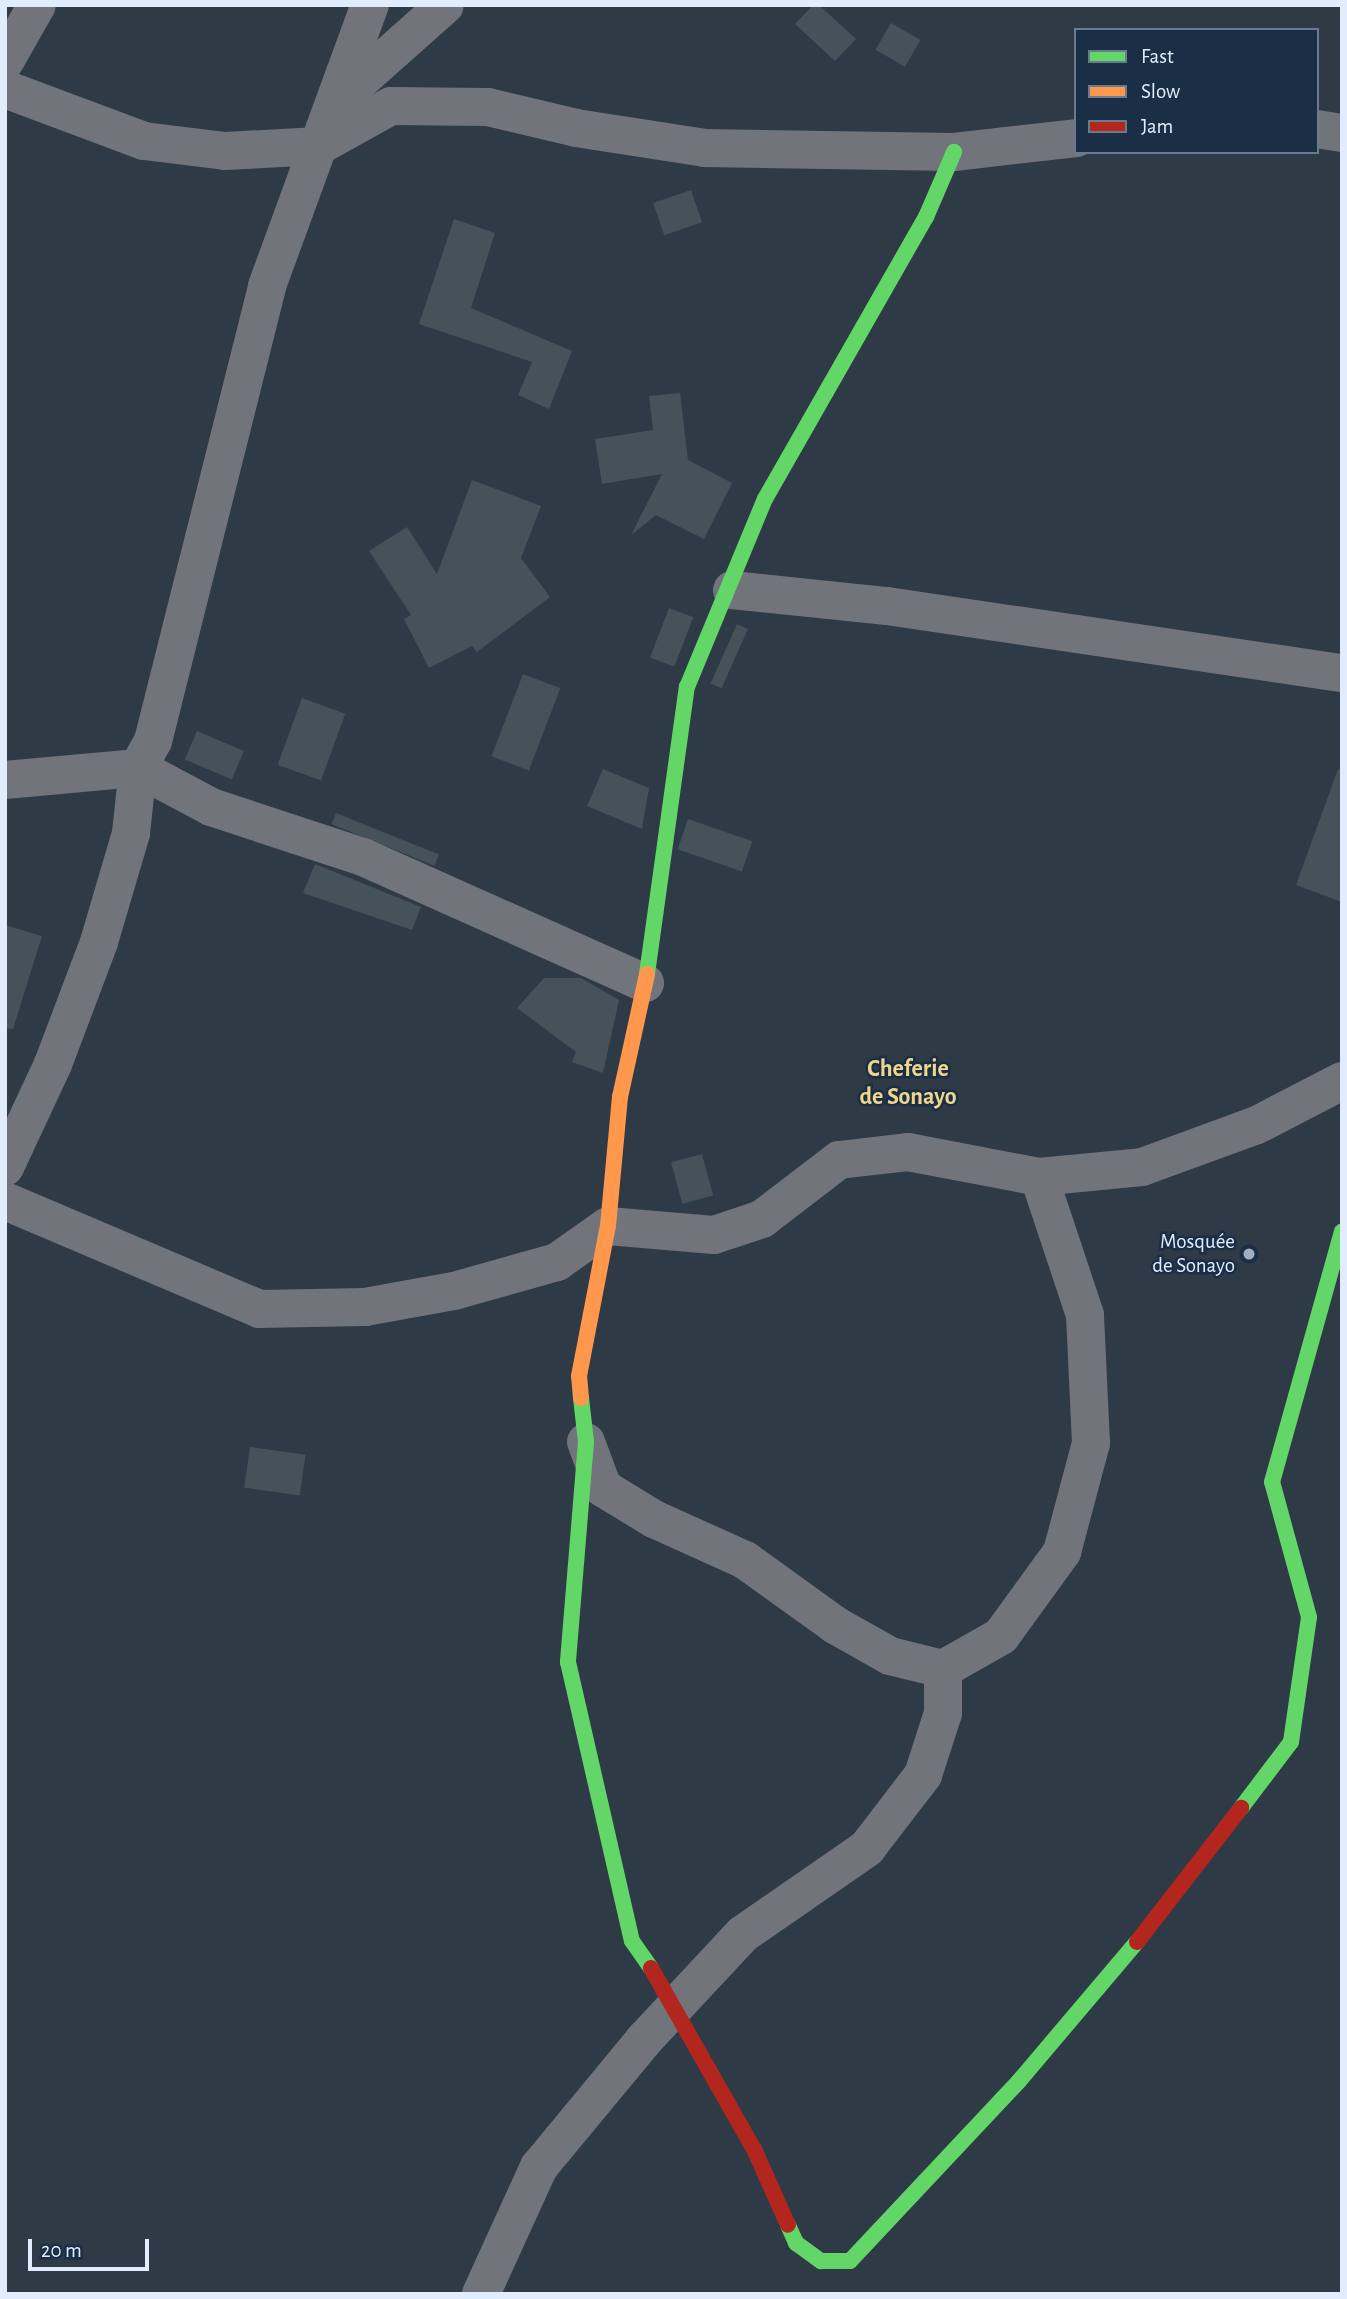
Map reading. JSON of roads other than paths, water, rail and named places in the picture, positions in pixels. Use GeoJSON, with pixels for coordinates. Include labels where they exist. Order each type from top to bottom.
{"type":"FeatureCollection","features":[{"type":"Feature","properties":{"kind":"street"},"geometry":{"type":"LineString","coordinates":[[5,61],[37,5]]}},
{"type":"Feature","properties":{"kind":"street"},"geometry":{"type":"LineString","coordinates":[[5,1167],[53,1064],[99,942],[131,833],[138,768],[153,741],[267,286],[370,5]]}},
{"type":"Feature","properties":{"kind":"street"},"geometry":{"type":"LineString","coordinates":[[333,104],[445,5]]}},
{"type":"Feature","properties":{"kind":"street"},"geometry":{"type":"LineString","coordinates":[[5,89],[144,141],[225,151],[319,146],[391,106],[488,107],[576,128],[705,148],[954,152],[1074,138]]}},
{"type":"Feature","properties":{"kind":"street"},"geometry":{"type":"LineString","coordinates":[[1319,129],[1342,133]]}},
{"type":"Feature","properties":{"kind":"street"},"geometry":{"type":"LineString","coordinates":[[954,152],[919,229],[765,499],[732,590],[687,687],[645,983],[620,1097],[608,1226],[579,1376],[586,1442],[568,1662],[632,1941],[676,2004],[754,2148],[796,2243],[821,2261],[850,2261],[1019,2081],[1115,1968],[1291,1742],[1309,1617],[1272,1482],[1342,1232]]}},
{"type":"Feature","properties":{"kind":"street"},"geometry":{"type":"LineString","coordinates":[[732,590],[887,606],[1342,673]]}},
{"type":"Feature","properties":{"kind":"street"},"geometry":{"type":"LineString","coordinates":[[5,780],[138,768],[211,807],[363,857],[645,983]]}},
{"type":"Feature","properties":{"kind":"street"},"geometry":{"type":"LineString","coordinates":[[5,1201],[259,1309],[365,1307],[454,1291],[557,1262],[608,1226],[714,1235],[762,1219],[839,1160],[908,1152],[1039,1177],[1142,1167],[1256,1125],[1342,1081]]}},
{"type":"Feature","properties":{"kind":"street"},"geometry":{"type":"LineString","coordinates":[[586,1442],[603,1488],[654,1519],[745,1560],[835,1625],[890,1656],[943,1669],[1001,1636],[1062,1552],[1091,1443],[1085,1315],[1039,1177]]}},
{"type":"Feature","properties":{"kind":"street"},"geometry":{"type":"LineString","coordinates":[[481,2294],[539,2167],[676,2004],[743,1934],[867,1848],[923,1775],[943,1713],[943,1669]]}},
{"type":"Feature","properties":{"kind":"place","name":"Mosquée de Sonayo"},"geometry":{"type":"Point","coordinates":[1249,1254]}},
{"type":"Feature","properties":{"kind":"district","name":"Cheferie de Sonayo"},"geometry":{"type":"Point","coordinates":[908,1084]}}]}
